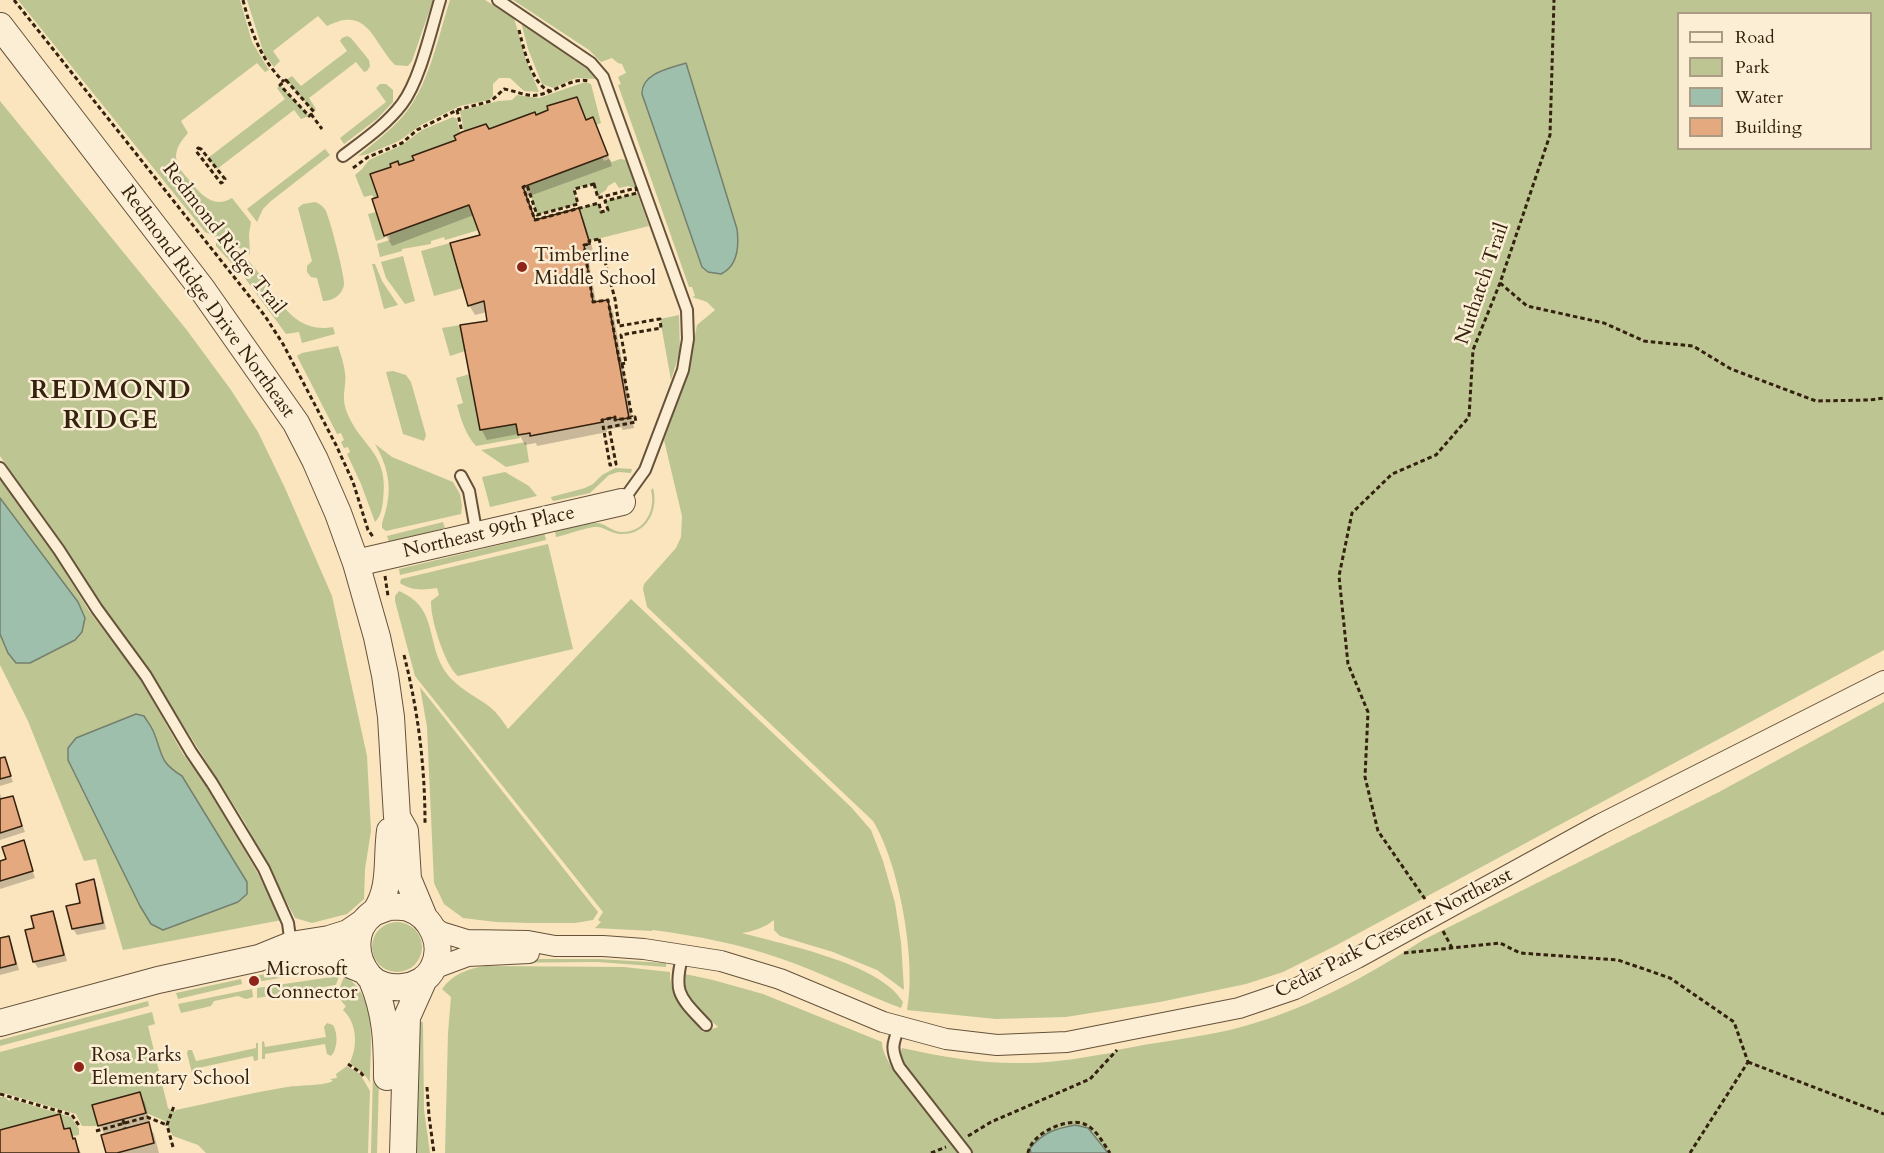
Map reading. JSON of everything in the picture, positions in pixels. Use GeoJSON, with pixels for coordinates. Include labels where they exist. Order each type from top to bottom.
{"type":"FeatureCollection","features":[{"type":"Feature","properties":{"kind":"street","name":"Redmond Ridge Drive Northeast"},"geometry":{"type":"LineString","coordinates":[[0,26],[202,289],[296,423],[338,513],[356,563],[368,600],[385,675],[391,717],[397,817],[405,831],[408,879],[411,891],[437,943],[429,974],[407,1017],[403,1153]]}},
{"type":"Feature","properties":{"kind":"street","name":"Northeast 99th Place"},"geometry":{"type":"LineString","coordinates":[[356,563],[622,502]]}},
{"type":"Feature","properties":{"kind":"street","name":"Cedar Park Crescent Northeast"},"geometry":{"type":"LineString","coordinates":[[427,920],[441,932],[467,940],[528,941],[555,946],[603,946],[683,954],[721,961],[761,972],[899,1027],[946,1039],[997,1045],[1042,1045],[1136,1030],[1239,1008],[1282,994],[1358,958],[1601,824],[1884,681]]}},
{"type":"Feature","properties":{"kind":"street","name":"Redmond Ridge Drive Northeast"},"geometry":{"type":"LineString","coordinates":[[386,1153],[387,1032],[382,1006],[356,949],[357,939],[386,891],[390,832],[397,817]]}},
{"type":"Feature","properties":{"kind":"street"},"geometry":{"type":"LineString","coordinates":[[0,1023],[158,980],[259,958],[291,945],[329,939],[348,933],[369,917],[389,907],[405,907],[427,920]]}},
{"type":"Feature","properties":{"kind":"street","name":"Cedar Park Crescent Northeast"},"geometry":{"type":"LineString","coordinates":[[429,974],[468,956],[529,953],[555,946]]}},
{"type":"Feature","properties":{"kind":"street"},"geometry":{"type":"LineString","coordinates":[[259,958],[294,962],[315,959],[339,960],[392,987],[403,987],[429,974]]}},
{"type":"Feature","properties":{"kind":"lane"},"geometry":{"type":"LineString","coordinates":[[343,156],[378,129],[403,102],[413,82],[440,0]]}},
{"type":"Feature","properties":{"kind":"lane"},"geometry":{"type":"LineString","coordinates":[[498,0],[591,63],[603,77],[687,310],[688,339],[683,370],[645,470],[622,502]]}},
{"type":"Feature","properties":{"kind":"lane"},"geometry":{"type":"LineString","coordinates":[[0,468],[146,676],[212,783],[264,869],[288,923],[291,945]]}},
{"type":"Feature","properties":{"kind":"lane"},"geometry":{"type":"LineString","coordinates":[[461,476],[469,491],[477,536]]}},
{"type":"Feature","properties":{"kind":"lane"},"geometry":{"type":"LineString","coordinates":[[683,954],[677,973],[680,995],[706,1025]]}},
{"type":"Feature","properties":{"kind":"lane"},"geometry":{"type":"LineString","coordinates":[[899,1027],[892,1045],[899,1067],[966,1153]]}},
{"type":"Feature","properties":{"kind":"path","name":"Redmond Ridge Trail"},"geometry":{"type":"LineString","coordinates":[[14,0],[234,274],[265,316],[288,354],[336,445],[353,482],[366,523]]}},
{"type":"Feature","properties":{"kind":"path"},"geometry":{"type":"LineString","coordinates":[[243,0],[251,32],[260,51],[284,82],[286,80],[314,112],[311,114],[322,129]]}},
{"type":"Feature","properties":{"kind":"path","name":"Nuthatch Trail"},"geometry":{"type":"LineString","coordinates":[[1425,899],[1378,831],[1365,777],[1368,712],[1348,664],[1340,576],[1352,513],[1392,474],[1436,455],[1469,417],[1473,350],[1500,283],[1550,135],[1554,0]]}},
{"type":"Feature","properties":{"kind":"path"},"geometry":{"type":"LineString","coordinates":[[519,30],[526,55],[538,82],[544,89],[551,91]]}},
{"type":"Feature","properties":{"kind":"path"},"geometry":{"type":"LineString","coordinates":[[353,168],[368,157],[402,143],[422,127],[457,110],[491,102],[504,89],[530,96],[551,91],[575,81],[587,80]]}},
{"type":"Feature","properties":{"kind":"path"},"geometry":{"type":"LineString","coordinates":[[457,110],[462,132]]}},
{"type":"Feature","properties":{"kind":"path"},"geometry":{"type":"LineString","coordinates":[[198,148],[208,158],[225,179],[223,182],[221,183],[196,151],[198,148]]}},
{"type":"Feature","properties":{"kind":"path"},"geometry":{"type":"LineString","coordinates":[[594,184],[598,198],[636,188],[637,193],[605,201],[608,210],[601,212],[599,203],[535,220],[523,187],[527,185],[537,215],[578,204],[574,189],[594,184]]}},
{"type":"Feature","properties":{"kind":"path"},"geometry":{"type":"LineString","coordinates":[[622,364],[626,363],[621,335],[661,328],[660,319],[619,326],[615,299],[599,239],[584,245],[593,302],[608,300],[632,417],[635,417],[636,422],[609,427],[616,464],[610,465],[602,420],[632,417]]}},
{"type":"Feature","properties":{"kind":"path"},"geometry":{"type":"LineString","coordinates":[[1500,283],[1527,306],[1604,323],[1644,341],[1693,346],[1731,369],[1816,401],[1884,398]]}},
{"type":"Feature","properties":{"kind":"path"},"geometry":{"type":"LineString","coordinates":[[402,649],[418,718],[425,788],[425,824]]}},
{"type":"Feature","properties":{"kind":"path"},"geometry":{"type":"LineString","coordinates":[[1442,930],[1452,948]]}},
{"type":"Feature","properties":{"kind":"path"},"geometry":{"type":"LineString","coordinates":[[1403,953],[1500,943],[1520,952],[1618,960],[1670,978],[1734,1022],[1748,1062],[1884,1114]]}},
{"type":"Feature","properties":{"kind":"path"},"geometry":{"type":"LineString","coordinates":[[957,1142],[992,1122],[1090,1079],[1117,1052]]}},
{"type":"Feature","properties":{"kind":"path"},"geometry":{"type":"LineString","coordinates":[[1690,1153],[1748,1062]]}},
{"type":"Feature","properties":{"kind":"path"},"geometry":{"type":"LineString","coordinates":[[348,1064],[361,1073],[368,1083]]}},
{"type":"Feature","properties":{"kind":"path"},"geometry":{"type":"LineString","coordinates":[[427,1082],[434,1153]]}},
{"type":"Feature","properties":{"kind":"path"},"geometry":{"type":"LineString","coordinates":[[0,1094],[72,1115],[80,1127]]}},
{"type":"Feature","properties":{"kind":"path"},"geometry":{"type":"LineString","coordinates":[[173,1147],[167,1125],[174,1106]]}},
{"type":"Feature","properties":{"kind":"path"},"geometry":{"type":"LineString","coordinates":[[96,1131],[147,1117],[167,1125]]}},
{"type":"Feature","properties":{"kind":"path"},"geometry":{"type":"LineString","coordinates":[[123,1122],[125,1128]]}},
{"type":"Feature","properties":{"kind":"path"},"geometry":{"type":"LineString","coordinates":[[1028,1153],[1032,1142],[1042,1133],[1070,1123],[1082,1123],[1091,1129],[1110,1153]]}},
{"type":"Feature","properties":{"kind":"green space"},"geometry":{"type":"Polygon","coordinates":[[[18,0],[240,0],[252,42],[269,70],[265,72],[257,63],[181,121],[188,133],[178,147],[176,157],[181,170],[203,195],[219,202],[232,198],[251,222],[250,254],[205,232],[18,0]]]}},
{"type":"Feature","properties":{"kind":"green space"},"geometry":{"type":"Polygon","coordinates":[[[247,0],[433,0],[412,61],[408,66],[395,65],[368,29],[360,23],[352,20],[341,21],[327,26],[318,16],[273,51],[280,61],[274,67],[264,54],[247,0]]]}},
{"type":"Feature","properties":{"kind":"green space"},"geometry":{"type":"Polygon","coordinates":[[[450,0],[485,0],[514,18],[526,60],[539,92],[524,91],[510,78],[499,78],[493,84],[493,96],[489,100],[460,106],[421,125],[399,141],[358,156],[393,127],[412,104],[432,61],[450,0]]]}},
{"type":"Feature","properties":{"kind":"green space"},"geometry":{"type":"Polygon","coordinates":[[[513,0],[1884,0],[1884,650],[1283,972],[1246,984],[1160,1002],[1066,1017],[996,1019],[907,1010],[910,966],[903,913],[891,862],[873,821],[647,607],[644,584],[676,548],[681,537],[682,516],[664,440],[687,377],[697,325],[715,310],[707,302],[692,297],[695,296],[692,287],[689,287],[618,85],[621,84],[618,77],[626,73],[622,64],[612,58],[601,62],[589,50],[513,0]]]}},
{"type":"Feature","properties":{"kind":"green space"},"geometry":{"type":"Polygon","coordinates":[[[521,22],[571,54],[595,79],[576,78],[553,88],[542,84],[528,49],[521,22]]]}},
{"type":"Feature","properties":{"kind":"green space"},"geometry":{"type":"Polygon","coordinates":[[[347,36],[369,60],[370,66],[364,72],[356,62],[309,98],[316,109],[314,112],[286,80],[292,76],[301,86],[347,51],[340,41],[347,36]]]}},
{"type":"Feature","properties":{"kind":"green space"},"geometry":{"type":"Polygon","coordinates":[[[585,82],[591,84],[601,123],[596,125],[593,117],[586,120],[577,97],[548,106],[548,110],[536,115],[534,112],[489,129],[486,124],[464,132],[460,111],[498,101],[512,100],[517,95],[539,98],[585,82]]]}},
{"type":"Feature","properties":{"kind":"green space"},"geometry":{"type":"Polygon","coordinates":[[[380,84],[386,84],[393,90],[393,102],[377,119],[344,144],[340,138],[386,102],[376,88],[380,84]]]}},
{"type":"Feature","properties":{"kind":"green space"},"geometry":{"type":"Polygon","coordinates":[[[280,85],[309,116],[301,119],[294,110],[217,169],[208,158],[285,99],[277,88],[280,85]]]}},
{"type":"Feature","properties":{"kind":"green space"},"geometry":{"type":"Polygon","coordinates":[[[0,101],[186,329],[231,390],[258,432],[332,596],[367,756],[371,831],[365,869],[364,899],[347,914],[312,923],[295,918],[244,821],[180,720],[0,456],[0,101]]]}},
{"type":"Feature","properties":{"kind":"green space"},"geometry":{"type":"Polygon","coordinates":[[[453,117],[457,119],[460,133],[454,136],[456,140],[413,156],[414,160],[399,165],[398,162],[371,174],[378,197],[374,198],[372,195],[364,197],[355,175],[369,160],[402,145],[422,130],[453,117]]]}},
{"type":"Feature","properties":{"kind":"green space"},"geometry":{"type":"Polygon","coordinates":[[[325,149],[330,155],[271,201],[263,209],[257,222],[247,209],[325,149]]]}},
{"type":"Feature","properties":{"kind":"green space"},"geometry":{"type":"Polygon","coordinates":[[[602,157],[604,161],[609,159],[612,162],[620,159],[627,160],[636,188],[628,186],[619,188],[615,182],[600,194],[600,198],[598,198],[594,184],[574,189],[578,204],[537,215],[527,185],[602,157]]]}},
{"type":"Feature","properties":{"kind":"green space"},"geometry":{"type":"Polygon","coordinates":[[[637,193],[649,226],[589,241],[579,208],[599,203],[601,212],[608,210],[605,201],[637,193]]]}},
{"type":"Feature","properties":{"kind":"green space"},"geometry":{"type":"Polygon","coordinates":[[[315,202],[326,211],[344,280],[343,289],[339,294],[327,301],[323,301],[317,278],[311,277],[307,272],[307,266],[312,261],[298,208],[303,204],[315,202]]]}},
{"type":"Feature","properties":{"kind":"green space"},"geometry":{"type":"Polygon","coordinates":[[[469,205],[479,230],[445,240],[444,237],[431,241],[431,244],[402,249],[402,251],[380,257],[377,244],[390,240],[389,235],[469,205]]]}},
{"type":"Feature","properties":{"kind":"green space"},"geometry":{"type":"Polygon","coordinates":[[[376,212],[385,238],[376,241],[368,214],[376,212]]]}},
{"type":"Feature","properties":{"kind":"green space"},"geometry":{"type":"Polygon","coordinates":[[[216,243],[238,252],[249,262],[277,299],[295,318],[318,328],[333,327],[335,334],[302,343],[299,332],[286,334],[239,270],[241,269],[239,266],[236,268],[216,246],[216,243]]]}},
{"type":"Feature","properties":{"kind":"green space"},"geometry":{"type":"Polygon","coordinates":[[[450,243],[463,288],[434,296],[421,251],[450,243]]]}},
{"type":"Feature","properties":{"kind":"green space"},"geometry":{"type":"Polygon","coordinates":[[[403,256],[415,301],[405,304],[386,278],[381,262],[403,256]]]}},
{"type":"Feature","properties":{"kind":"green space"},"geometry":{"type":"Polygon","coordinates":[[[372,264],[375,264],[382,281],[398,305],[384,309],[372,264]]]}},
{"type":"Feature","properties":{"kind":"green space"},"geometry":{"type":"Polygon","coordinates":[[[679,315],[680,351],[671,380],[660,319],[679,315]]]}},
{"type":"Feature","properties":{"kind":"green space"},"geometry":{"type":"Polygon","coordinates":[[[460,325],[465,351],[450,356],[442,328],[460,325]]]}},
{"type":"Feature","properties":{"kind":"green space"},"geometry":{"type":"Polygon","coordinates":[[[338,346],[345,373],[346,410],[352,423],[378,460],[382,471],[383,504],[375,522],[347,454],[350,452],[348,447],[344,448],[341,433],[337,434],[297,356],[338,346]]]}},
{"type":"Feature","properties":{"kind":"green space"},"geometry":{"type":"Polygon","coordinates":[[[393,371],[406,375],[411,382],[426,435],[424,441],[403,434],[386,372],[393,371]]]}},
{"type":"Feature","properties":{"kind":"green space"},"geometry":{"type":"Polygon","coordinates":[[[470,374],[480,430],[516,424],[520,438],[476,446],[472,442],[457,405],[463,403],[456,378],[470,374]]]}},
{"type":"Feature","properties":{"kind":"green space"},"geometry":{"type":"Polygon","coordinates":[[[526,442],[529,462],[506,467],[481,450],[526,442]]]}},
{"type":"Feature","properties":{"kind":"green space"},"geometry":{"type":"Polygon","coordinates":[[[375,444],[392,457],[453,482],[460,494],[461,514],[386,531],[382,528],[387,508],[388,481],[385,466],[375,444]]]}},
{"type":"Feature","properties":{"kind":"green space"},"geometry":{"type":"Polygon","coordinates":[[[615,468],[632,469],[631,473],[618,472],[609,475],[590,493],[552,500],[551,497],[593,484],[602,475],[615,468]]]}},
{"type":"Feature","properties":{"kind":"green space"},"geometry":{"type":"Polygon","coordinates":[[[505,472],[529,486],[537,496],[490,507],[482,477],[505,472]]]}},
{"type":"Feature","properties":{"kind":"green space"},"geometry":{"type":"Polygon","coordinates":[[[0,480],[52,551],[89,611],[139,677],[183,754],[205,784],[256,870],[282,920],[123,950],[96,859],[84,861],[28,721],[0,665],[0,480]]]}},
{"type":"Feature","properties":{"kind":"green space"},"geometry":{"type":"Polygon","coordinates":[[[653,488],[652,512],[649,520],[638,530],[621,534],[594,527],[556,537],[554,526],[569,528],[598,523],[621,532],[637,529],[647,519],[650,512],[653,488]]]}},
{"type":"Feature","properties":{"kind":"green space"},"geometry":{"type":"Polygon","coordinates":[[[443,522],[445,528],[389,542],[387,536],[443,522]]]}},
{"type":"Feature","properties":{"kind":"green space"},"geometry":{"type":"Polygon","coordinates":[[[543,528],[546,540],[400,575],[399,569],[520,540],[525,534],[543,528]]]}},
{"type":"Feature","properties":{"kind":"green space"},"geometry":{"type":"Polygon","coordinates":[[[548,544],[573,649],[458,676],[443,652],[433,618],[431,601],[439,595],[437,588],[413,589],[400,583],[401,579],[548,544]]]}},
{"type":"Feature","properties":{"kind":"green space"},"geometry":{"type":"Polygon","coordinates":[[[399,591],[411,598],[425,614],[438,657],[447,674],[458,685],[490,707],[508,729],[631,599],[851,807],[871,830],[895,903],[901,942],[904,990],[877,970],[833,952],[780,936],[774,930],[774,920],[759,929],[742,933],[830,957],[853,966],[874,976],[891,988],[903,1002],[901,1008],[797,965],[750,949],[653,930],[595,928],[601,922],[598,920],[603,912],[415,676],[395,601],[395,596],[399,591]]]}},
{"type":"Feature","properties":{"kind":"green space"},"geometry":{"type":"Polygon","coordinates":[[[420,687],[598,912],[593,920],[575,923],[496,922],[463,918],[444,904],[434,883],[427,727],[420,687]]]}},
{"type":"Feature","properties":{"kind":"green space"},"geometry":{"type":"Polygon","coordinates":[[[1884,702],[1884,1153],[1108,1153],[1102,1144],[1030,1148],[1031,1153],[445,1153],[451,997],[442,989],[456,976],[472,969],[485,966],[624,967],[670,972],[676,997],[703,1032],[718,1027],[688,998],[684,983],[685,974],[763,994],[882,1042],[890,1064],[900,1078],[953,1137],[902,1062],[900,1054],[902,1048],[978,1061],[1048,1062],[1116,1052],[1259,1022],[1332,992],[1378,968],[1423,940],[1719,792],[1884,702]]]}},
{"type":"Feature","properties":{"kind":"green space"},"geometry":{"type":"Polygon","coordinates":[[[397,922],[406,924],[417,933],[422,947],[420,956],[411,967],[397,972],[388,970],[377,961],[372,947],[374,938],[383,927],[397,922]]]}},
{"type":"Feature","properties":{"kind":"green space"},"geometry":{"type":"Polygon","coordinates":[[[484,959],[598,959],[666,963],[666,967],[597,962],[485,963],[484,959]]]}},
{"type":"Feature","properties":{"kind":"green space"},"geometry":{"type":"Polygon","coordinates":[[[306,966],[313,972],[251,983],[250,977],[306,966]]]}},
{"type":"Feature","properties":{"kind":"green space"},"geometry":{"type":"Polygon","coordinates":[[[339,976],[336,985],[257,998],[257,988],[339,976]]]}},
{"type":"Feature","properties":{"kind":"green space"},"geometry":{"type":"Polygon","coordinates":[[[345,976],[356,985],[368,1010],[371,1040],[370,1083],[366,1076],[350,1062],[353,1056],[355,1035],[351,1021],[343,1010],[346,1006],[340,996],[341,984],[345,976]]]}},
{"type":"Feature","properties":{"kind":"green space"},"geometry":{"type":"Polygon","coordinates":[[[241,979],[242,984],[178,999],[176,993],[241,979]]]}},
{"type":"Feature","properties":{"kind":"green space"},"geometry":{"type":"Polygon","coordinates":[[[252,989],[253,997],[246,999],[238,996],[214,1001],[211,1006],[181,1013],[178,1004],[252,989]]]}},
{"type":"Feature","properties":{"kind":"green space"},"geometry":{"type":"Polygon","coordinates":[[[148,1001],[149,1006],[0,1046],[0,1040],[148,1001]]]}},
{"type":"Feature","properties":{"kind":"green space"},"geometry":{"type":"Polygon","coordinates":[[[152,1012],[155,1024],[148,1026],[168,1108],[174,1112],[259,1092],[329,1083],[333,1081],[330,1079],[337,1078],[336,1074],[347,1066],[360,1074],[370,1091],[368,1153],[206,1153],[198,1145],[173,1136],[165,1121],[146,1113],[140,1092],[92,1105],[98,1126],[82,1126],[76,1114],[0,1092],[0,1052],[152,1012]]]}},
{"type":"Feature","properties":{"kind":"green space"},"geometry":{"type":"Polygon","coordinates":[[[410,1021],[423,1022],[424,1110],[430,1153],[412,1153],[410,1021]]]}},
{"type":"Feature","properties":{"kind":"green space"},"geometry":{"type":"Polygon","coordinates":[[[327,1023],[333,1025],[336,1036],[335,1049],[331,1056],[327,1054],[325,1044],[265,1054],[265,1059],[262,1059],[262,1042],[264,1041],[265,1047],[326,1037],[324,1027],[327,1023]]]}},
{"type":"Feature","properties":{"kind":"green space"},"geometry":{"type":"Polygon","coordinates":[[[374,1033],[379,1080],[377,1153],[371,1153],[374,1033]]]}},
{"type":"Feature","properties":{"kind":"green space"},"geometry":{"type":"Polygon","coordinates":[[[256,1043],[258,1043],[258,1060],[254,1061],[253,1056],[198,1068],[200,1079],[198,1082],[194,1081],[188,1050],[192,1050],[196,1061],[256,1048],[256,1043]]]}},
{"type":"Feature","properties":{"kind":"green space"},"geometry":{"type":"Polygon","coordinates":[[[0,1097],[71,1117],[79,1129],[79,1135],[72,1136],[70,1128],[0,1130],[0,1097]]]}},
{"type":"Feature","properties":{"kind":"water"},"geometry":{"type":"Polygon","coordinates":[[[686,63],[737,229],[738,242],[734,260],[731,266],[721,274],[708,272],[702,267],[642,94],[646,81],[652,76],[665,69],[686,63]]]}},
{"type":"Feature","properties":{"kind":"water"},"geometry":{"type":"Polygon","coordinates":[[[0,498],[78,602],[85,618],[82,632],[75,640],[30,663],[16,663],[8,653],[0,634],[0,498]]]}},
{"type":"Feature","properties":{"kind":"water"},"geometry":{"type":"Polygon","coordinates":[[[136,714],[144,716],[153,731],[165,762],[182,776],[247,882],[247,894],[238,902],[163,930],[151,924],[140,906],[68,760],[68,748],[76,738],[136,714]]]}},
{"type":"Feature","properties":{"kind":"water"},"geometry":{"type":"Polygon","coordinates":[[[1075,1125],[1088,1128],[1108,1153],[1031,1153],[1030,1148],[1045,1135],[1075,1125]]]}},
{"type":"Feature","properties":{"kind":"building","name":"Timberline Middle School"},"geometry":{"type":"Polygon","coordinates":[[[577,97],[586,120],[593,117],[608,155],[523,187],[535,220],[579,208],[590,244],[584,245],[593,302],[608,300],[629,418],[615,420],[615,417],[602,420],[603,422],[530,436],[530,433],[518,435],[516,424],[480,430],[460,325],[487,321],[484,301],[468,306],[450,243],[480,235],[469,205],[384,236],[372,199],[378,197],[370,174],[391,167],[390,164],[398,161],[399,165],[414,160],[412,156],[456,140],[454,136],[462,132],[486,124],[489,129],[535,112],[536,115],[548,110],[547,106],[577,97]]]}},
{"type":"Feature","properties":{"kind":"building"},"geometry":{"type":"Polygon","coordinates":[[[5,757],[11,776],[0,779],[0,758],[5,757]]]}},
{"type":"Feature","properties":{"kind":"building"},"geometry":{"type":"Polygon","coordinates":[[[13,796],[22,826],[0,833],[0,799],[13,796]]]}},
{"type":"Feature","properties":{"kind":"building"},"geometry":{"type":"Polygon","coordinates":[[[24,840],[33,871],[0,881],[0,861],[6,859],[2,847],[24,840]]]}},
{"type":"Feature","properties":{"kind":"building"},"geometry":{"type":"Polygon","coordinates":[[[94,879],[103,923],[72,929],[66,906],[80,903],[76,884],[94,879]]]}},
{"type":"Feature","properties":{"kind":"building"},"geometry":{"type":"Polygon","coordinates":[[[53,911],[64,955],[33,962],[25,930],[34,928],[31,916],[53,911]]]}},
{"type":"Feature","properties":{"kind":"building"},"geometry":{"type":"Polygon","coordinates":[[[9,936],[16,964],[0,968],[0,938],[9,936]]]}},
{"type":"Feature","properties":{"kind":"building"},"geometry":{"type":"Polygon","coordinates":[[[140,1092],[146,1113],[98,1126],[92,1105],[140,1092]]]}},
{"type":"Feature","properties":{"kind":"building"},"geometry":{"type":"Polygon","coordinates":[[[60,1114],[64,1129],[70,1128],[73,1139],[75,1138],[79,1153],[0,1153],[0,1130],[60,1114]]]}},
{"type":"Feature","properties":{"kind":"building"},"geometry":{"type":"Polygon","coordinates":[[[149,1122],[154,1143],[117,1153],[106,1153],[101,1135],[149,1122]]]}},
{"type":"Feature","properties":{"kind":"place","name":"Timberline Middle School"},"geometry":{"type":"Point","coordinates":[522,267]}},
{"type":"Feature","properties":{"kind":"place","name":"Microsoft Connector"},"geometry":{"type":"Point","coordinates":[254,981]}},
{"type":"Feature","properties":{"kind":"place","name":"Rosa Parks Elementary School"},"geometry":{"type":"Point","coordinates":[79,1067]}},
{"type":"Feature","properties":{"kind":"district","name":"REDMOND RIDGE"},"geometry":{"type":"Point","coordinates":[111,406]}}]}
